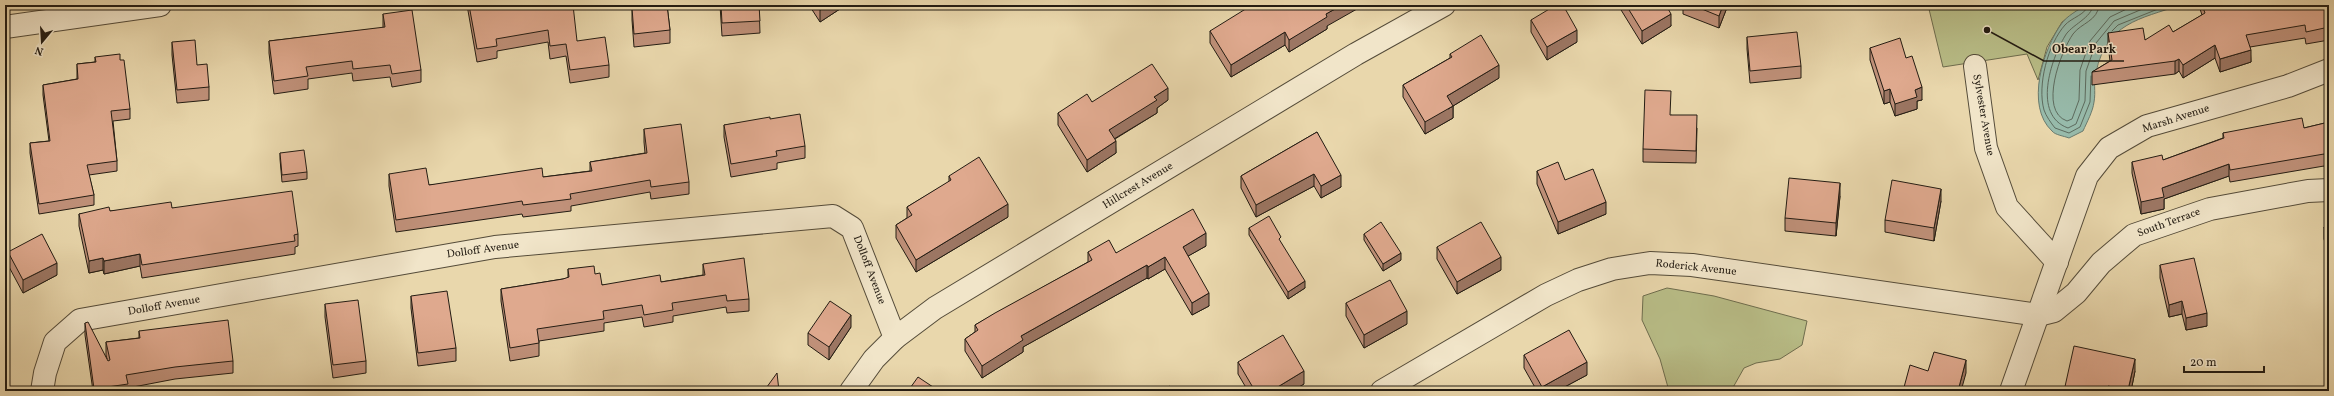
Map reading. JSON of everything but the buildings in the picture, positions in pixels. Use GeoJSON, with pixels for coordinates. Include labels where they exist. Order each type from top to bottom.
{"type":"FeatureCollection","features":[{"type":"Feature","properties":{"kind":"street"},"geometry":{"type":"LineString","coordinates":[[5,27],[160,5]]}},
{"type":"Feature","properties":{"kind":"street","name":"Hillcrest Avenue"},"geometry":{"type":"LineString","coordinates":[[851,391],[874,359],[895,338],[935,308],[1356,54],[1444,5]]}},
{"type":"Feature","properties":{"kind":"street","name":"Sylvester Avenue"},"geometry":{"type":"LineString","coordinates":[[1975,66],[1986,148],[2007,207],[2057,262]]}},
{"type":"Feature","properties":{"kind":"street","name":"Marsh Avenue"},"geometry":{"type":"LineString","coordinates":[[2038,314],[2087,176],[2109,148],[2147,126],[2288,86],[2329,70]]}},
{"type":"Feature","properties":{"kind":"street","name":"South Terrace"},"geometry":{"type":"LineString","coordinates":[[2038,314],[2054,311],[2076,292],[2101,263],[2134,235],[2210,208],[2308,191],[2329,190]]}},
{"type":"Feature","properties":{"kind":"street","name":"Dolloff Avenue"},"geometry":{"type":"LineString","coordinates":[[42,391],[45,373],[55,342],[80,320],[495,247],[833,216],[852,228],[895,338]]}},
{"type":"Feature","properties":{"kind":"street","name":"Roderick Avenue"},"geometry":{"type":"LineString","coordinates":[[1382,391],[1546,295],[1578,280],[1612,269],[1650,263],[1692,265],[2038,314]]}},
{"type":"Feature","properties":{"kind":"street"},"geometry":{"type":"LineString","coordinates":[[2011,391],[2038,314]]}},
{"type":"Feature","properties":{"kind":"green space"},"geometry":{"type":"Polygon","coordinates":[[[1928,5],[2086,5],[2062,22],[2047,47],[2038,80],[2027,54],[1943,67],[1928,5]]]}},
{"type":"Feature","properties":{"kind":"green space"},"geometry":{"type":"Polygon","coordinates":[[[1667,288],[1714,296],[1807,321],[1802,345],[1780,359],[1756,363],[1744,368],[1731,391],[1669,391],[1660,359],[1642,320],[1643,296],[1667,288]]]}},
{"type":"Feature","properties":{"kind":"water"},"geometry":{"type":"Polygon","coordinates":[[[2086,5],[2181,5],[2152,14],[2127,25],[2108,43],[2101,56],[2095,75],[2095,98],[2090,116],[2083,131],[2069,138],[2053,132],[2044,120],[2038,93],[2040,77],[2043,62],[2049,47],[2062,23],[2086,5]]]}},
{"type":"Feature","properties":{"kind":"place","name":"Obear Park"},"geometry":{"type":"Point","coordinates":[1987,30]}}]}
